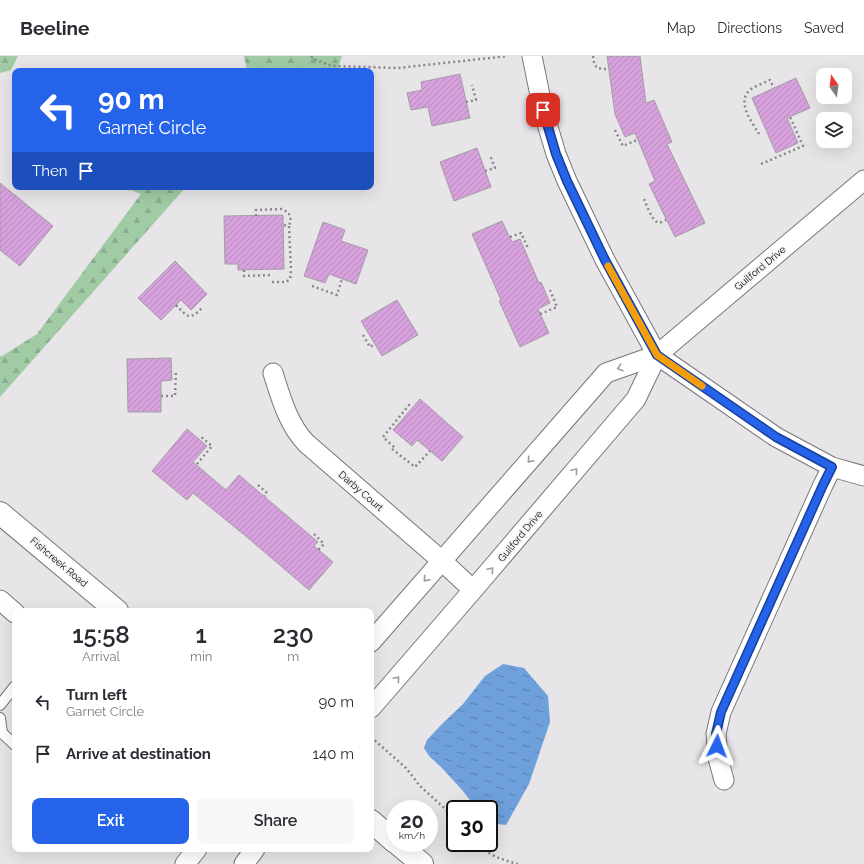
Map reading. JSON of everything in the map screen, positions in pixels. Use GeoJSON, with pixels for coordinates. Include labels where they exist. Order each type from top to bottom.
{"type":"FeatureCollection","features":[{"type":"Feature","properties":{"kind":"main road","name":"Fishcreek Road"},"geometry":{"type":"LineString","coordinates":[[0,513],[113,608]]}},
{"type":"Feature","properties":{"kind":"main road"},"geometry":{"type":"LineString","coordinates":[[374,824],[386,834]]}},
{"type":"Feature","properties":{"kind":"main road"},"geometry":{"type":"LineString","coordinates":[[408,852],[422,864]]}},
{"type":"Feature","properties":{"kind":"street"},"geometry":{"type":"LineString","coordinates":[[532,56],[543,110],[556,154],[567,181],[605,260],[657,355],[776,437],[832,467],[864,476]]}},
{"type":"Feature","properties":{"kind":"street","name":"Guilford Drive"},"geometry":{"type":"LineString","coordinates":[[374,639],[606,373],[657,355],[864,180]]}},
{"type":"Feature","properties":{"kind":"street","name":"Guilford Drive"},"geometry":{"type":"LineString","coordinates":[[374,705],[636,399],[657,355]]}},
{"type":"Feature","properties":{"kind":"street","name":"Darby Court"},"geometry":{"type":"LineString","coordinates":[[274,374],[286,411],[298,435],[473,590]]}},
{"type":"Feature","properties":{"kind":"street"},"geometry":{"type":"LineString","coordinates":[[724,780],[718,758],[716,734],[721,712],[832,467]]}},
{"type":"Feature","properties":{"kind":"street"},"geometry":{"type":"LineString","coordinates":[[0,600],[12,610]]}},
{"type":"Feature","properties":{"kind":"street"},"geometry":{"type":"LineString","coordinates":[[185,864],[195,852]]}},
{"type":"Feature","properties":{"kind":"street"},"geometry":{"type":"LineString","coordinates":[[244,864],[253,852]]}},
{"type":"Feature","properties":{"kind":"lane"},"geometry":{"type":"LineString","coordinates":[[0,705],[12,690]]}},
{"type":"Feature","properties":{"kind":"lane"},"geometry":{"type":"LineString","coordinates":[[0,718],[2,734],[12,742]]}},
{"type":"Feature","properties":{"kind":"path"},"geometry":{"type":"LineString","coordinates":[[311,56],[316,60],[332,66],[398,68],[508,56]]}},
{"type":"Feature","properties":{"kind":"path"},"geometry":{"type":"LineString","coordinates":[[593,56],[594,64],[597,68],[608,69]]}},
{"type":"Feature","properties":{"kind":"path"},"geometry":{"type":"LineString","coordinates":[[759,134],[747,112],[744,102],[746,95],[751,90],[770,80],[774,88]]}},
{"type":"Feature","properties":{"kind":"path"},"geometry":{"type":"LineString","coordinates":[[466,102],[476,100],[472,85]]}},
{"type":"Feature","properties":{"kind":"path"},"geometry":{"type":"LineString","coordinates":[[761,164],[803,146],[790,117]]}},
{"type":"Feature","properties":{"kind":"path"},"geometry":{"type":"LineString","coordinates":[[615,130],[622,146],[637,140]]}},
{"type":"Feature","properties":{"kind":"path"},"geometry":{"type":"LineString","coordinates":[[485,171],[495,168],[490,155]]}},
{"type":"Feature","properties":{"kind":"path"},"geometry":{"type":"LineString","coordinates":[[644,199],[656,222],[659,223],[666,220]]}},
{"type":"Feature","properties":{"kind":"path"},"geometry":{"type":"LineString","coordinates":[[256,216],[256,210],[281,209],[288,212],[291,221],[289,226],[290,278],[286,282],[272,282]]}},
{"type":"Feature","properties":{"kind":"path"},"geometry":{"type":"LineString","coordinates":[[283,225],[289,226]]}},
{"type":"Feature","properties":{"kind":"path"},"geometry":{"type":"LineString","coordinates":[[510,237],[521,233],[528,248]]}},
{"type":"Feature","properties":{"kind":"path"},"geometry":{"type":"LineString","coordinates":[[244,270],[244,276],[272,276]]}},
{"type":"Feature","properties":{"kind":"path"},"geometry":{"type":"LineString","coordinates":[[312,286],[337,295],[342,279]]}},
{"type":"Feature","properties":{"kind":"path"},"geometry":{"type":"LineString","coordinates":[[540,314],[558,307],[550,290]]}},
{"type":"Feature","properties":{"kind":"path"},"geometry":{"type":"LineString","coordinates":[[176,305],[186,315],[191,316],[202,308]]}},
{"type":"Feature","properties":{"kind":"path"},"geometry":{"type":"LineString","coordinates":[[363,336],[370,347],[375,344]]}},
{"type":"Feature","properties":{"kind":"path"},"geometry":{"type":"LineString","coordinates":[[161,396],[175,396],[176,370]]}},
{"type":"Feature","properties":{"kind":"path"},"geometry":{"type":"LineString","coordinates":[[412,407],[409,405],[384,437],[393,448],[415,467],[430,451]]}},
{"type":"Feature","properties":{"kind":"path"},"geometry":{"type":"LineString","coordinates":[[197,464],[212,446],[200,436]]}},
{"type":"Feature","properties":{"kind":"path"},"geometry":{"type":"LineString","coordinates":[[258,485],[267,493],[264,496]]}},
{"type":"Feature","properties":{"kind":"path"},"geometry":{"type":"LineString","coordinates":[[314,534],[324,544],[318,550]]}},
{"type":"Feature","properties":{"kind":"path"},"geometry":{"type":"LineString","coordinates":[[374,740],[406,768],[420,786],[446,810]]}},
{"type":"Feature","properties":{"kind":"path"},"geometry":{"type":"LineString","coordinates":[[488,852],[496,857],[518,864]]}},
{"type":"Feature","properties":{"kind":"green space"},"geometry":{"type":"Polygon","coordinates":[[[0,56],[18,56],[11,70],[0,73],[0,56]]]}},
{"type":"Feature","properties":{"kind":"green space"},"geometry":{"type":"Polygon","coordinates":[[[244,56],[342,56],[338,68],[246,68],[244,56]]]}},
{"type":"Feature","properties":{"kind":"green space"},"geometry":{"type":"Polygon","coordinates":[[[131,190],[183,190],[0,397],[0,356],[37,334],[141,194],[131,190]]]}},
{"type":"Feature","properties":{"kind":"water"},"geometry":{"type":"Polygon","coordinates":[[[503,664],[524,668],[548,696],[550,722],[529,784],[506,825],[498,824],[498,800],[470,800],[442,768],[429,756],[424,748],[427,740],[463,704],[485,676],[503,664]]]}},
{"type":"Feature","properties":{"kind":"building"},"geometry":{"type":"Polygon","coordinates":[[[607,56],[640,56],[646,103],[654,100],[672,142],[667,144],[705,223],[675,237],[649,184],[655,181],[635,133],[625,137],[615,114],[607,56]]]}},
{"type":"Feature","properties":{"kind":"building"},"geometry":{"type":"Polygon","coordinates":[[[460,74],[470,118],[432,126],[428,107],[411,110],[407,93],[422,90],[421,82],[460,74]]]}},
{"type":"Feature","properties":{"kind":"building"},"geometry":{"type":"Polygon","coordinates":[[[796,78],[810,108],[787,118],[798,143],[776,153],[752,98],[796,78]]]}},
{"type":"Feature","properties":{"kind":"building"},"geometry":{"type":"Polygon","coordinates":[[[477,148],[491,187],[454,201],[440,162],[477,148]]]}},
{"type":"Feature","properties":{"kind":"building"},"geometry":{"type":"Polygon","coordinates":[[[0,183],[53,226],[20,266],[0,250],[0,183]]]}},
{"type":"Feature","properties":{"kind":"building"},"geometry":{"type":"Polygon","coordinates":[[[283,215],[284,269],[238,270],[238,264],[225,264],[224,216],[283,215]]]}},
{"type":"Feature","properties":{"kind":"building"},"geometry":{"type":"Polygon","coordinates":[[[502,221],[512,242],[520,239],[539,283],[541,282],[550,303],[538,309],[549,333],[520,347],[499,301],[501,300],[472,234],[502,221]]]}},
{"type":"Feature","properties":{"kind":"building"},"geometry":{"type":"Polygon","coordinates":[[[323,222],[345,230],[341,241],[368,250],[356,284],[329,274],[325,283],[304,276],[323,222]]]}},
{"type":"Feature","properties":{"kind":"building"},"geometry":{"type":"Polygon","coordinates":[[[175,261],[207,294],[191,310],[181,300],[161,320],[138,298],[175,261]]]}},
{"type":"Feature","properties":{"kind":"building"},"geometry":{"type":"Polygon","coordinates":[[[397,300],[418,335],[382,356],[361,321],[397,300]]]}},
{"type":"Feature","properties":{"kind":"building"},"geometry":{"type":"Polygon","coordinates":[[[171,358],[172,380],[161,381],[161,412],[128,412],[127,359],[171,358]]]}},
{"type":"Feature","properties":{"kind":"building"},"geometry":{"type":"Polygon","coordinates":[[[420,399],[463,437],[442,461],[417,440],[412,446],[393,430],[420,399]]]}},
{"type":"Feature","properties":{"kind":"building"},"geometry":{"type":"Polygon","coordinates":[[[187,429],[207,446],[193,462],[226,490],[239,475],[318,542],[314,546],[333,562],[309,590],[193,493],[187,500],[152,471],[187,429]]]}},
{"type":"Feature","properties":{"kind":"slow traffic"},"geometry":{"type":"LineString","coordinates":[[608,266],[657,355],[702,386]]}},
{"type":"Feature","properties":{"kind":"route"},"geometry":{"type":"LineString","coordinates":[[543,110],[556,154],[567,181],[605,260],[657,355],[776,437],[832,467],[721,712],[716,734],[717,746]]}}]}
